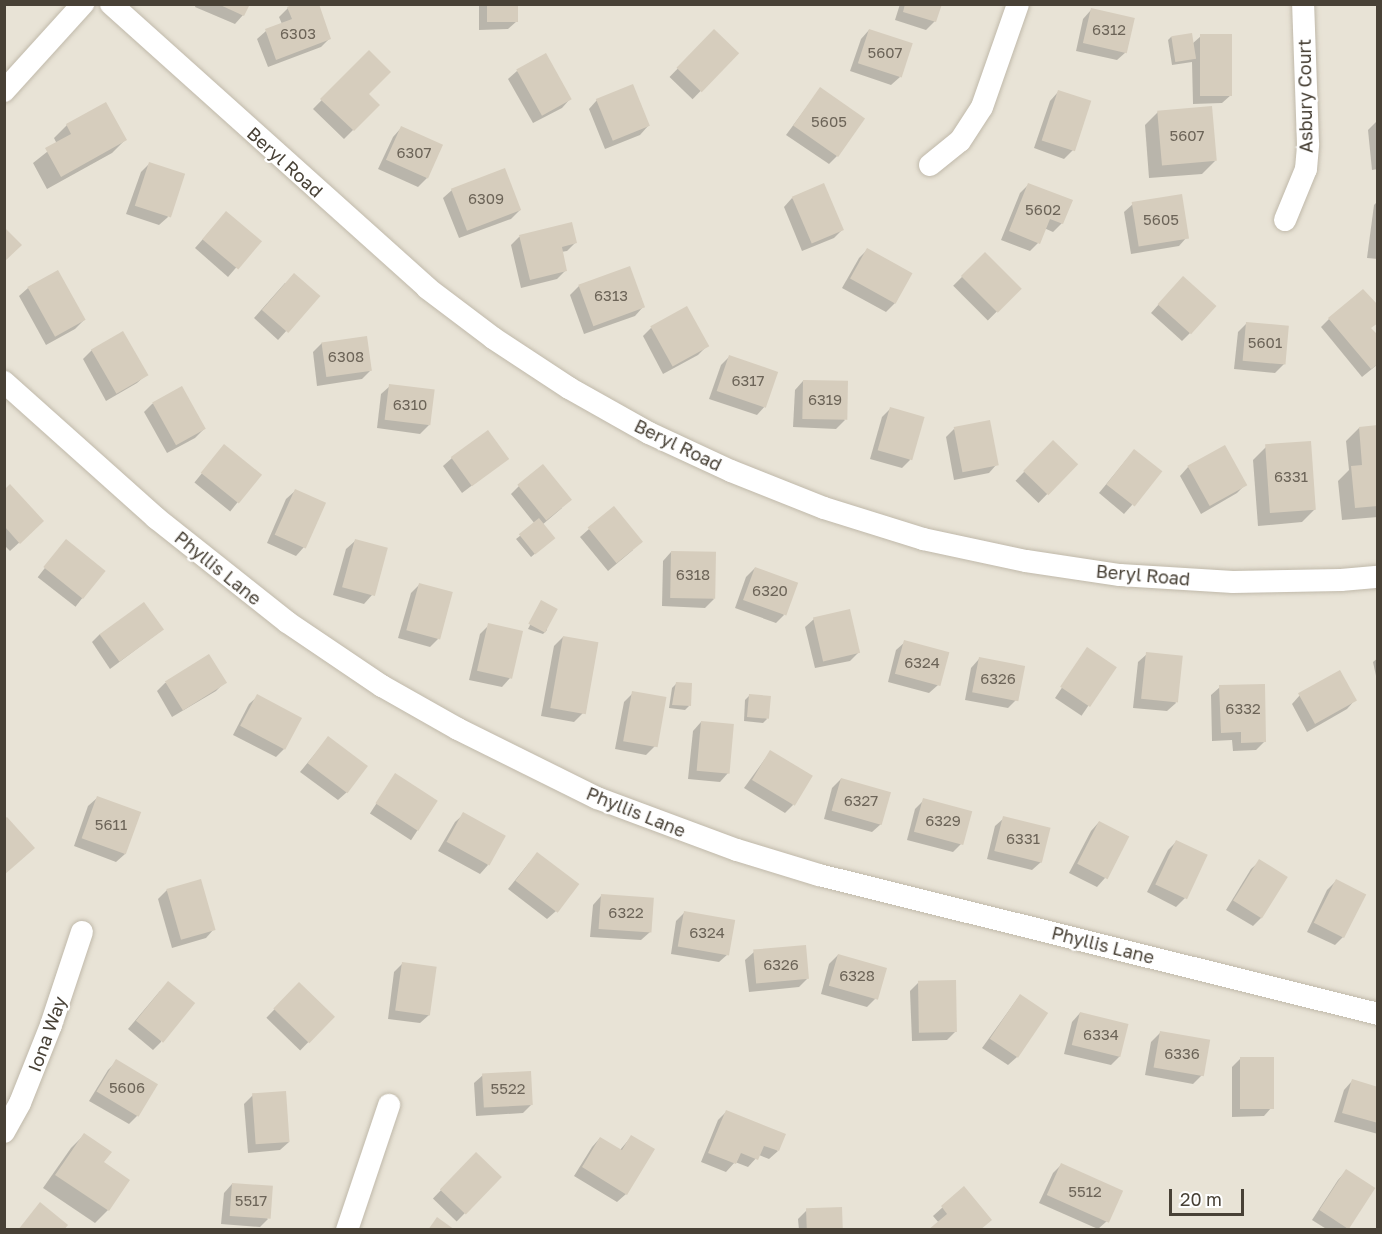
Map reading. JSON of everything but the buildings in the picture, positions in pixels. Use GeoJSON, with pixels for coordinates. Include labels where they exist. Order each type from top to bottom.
{"type":"FeatureCollection","features":[{"type":"Feature","properties":{"kind":"street"},"geometry":{"type":"LineString","coordinates":[[4,91],[83,4]]}},
{"type":"Feature","properties":{"kind":"street","name":"Beryl Road"},"geometry":{"type":"LineString","coordinates":[[111,4],[427,288],[493,338],[569,388],[649,432],[731,471],[824,508],[912,536],[1026,561],[1120,575],[1233,582],[1377,577]]}},
{"type":"Feature","properties":{"kind":"street"},"geometry":{"type":"LineString","coordinates":[[930,165],[960,141],[982,107],[1018,4]]}},
{"type":"Feature","properties":{"kind":"street","name":"Asbury Court"},"geometry":{"type":"LineString","coordinates":[[1285,220],[1306,169],[1308,144],[1303,4]]}},
{"type":"Feature","properties":{"kind":"street","name":"Phyllis Lane"},"geometry":{"type":"LineString","coordinates":[[4,382],[156,519],[287,622],[382,686],[458,729],[597,798],[737,850],[819,875],[1377,1014]]}},
{"type":"Feature","properties":{"kind":"street","name":"Iona Way"},"geometry":{"type":"LineString","coordinates":[[4,1132],[20,1103],[51,1025],[82,932]]}},
{"type":"Feature","properties":{"kind":"street"},"geometry":{"type":"LineString","coordinates":[[347,1230],[389,1104]]}},
{"type":"Feature","properties":{"kind":"shaded area"},"geometry":{"type":"Polygon","coordinates":[[[5,5],[1377,5],[1377,1229],[5,1229],[5,5]]]}}]}
